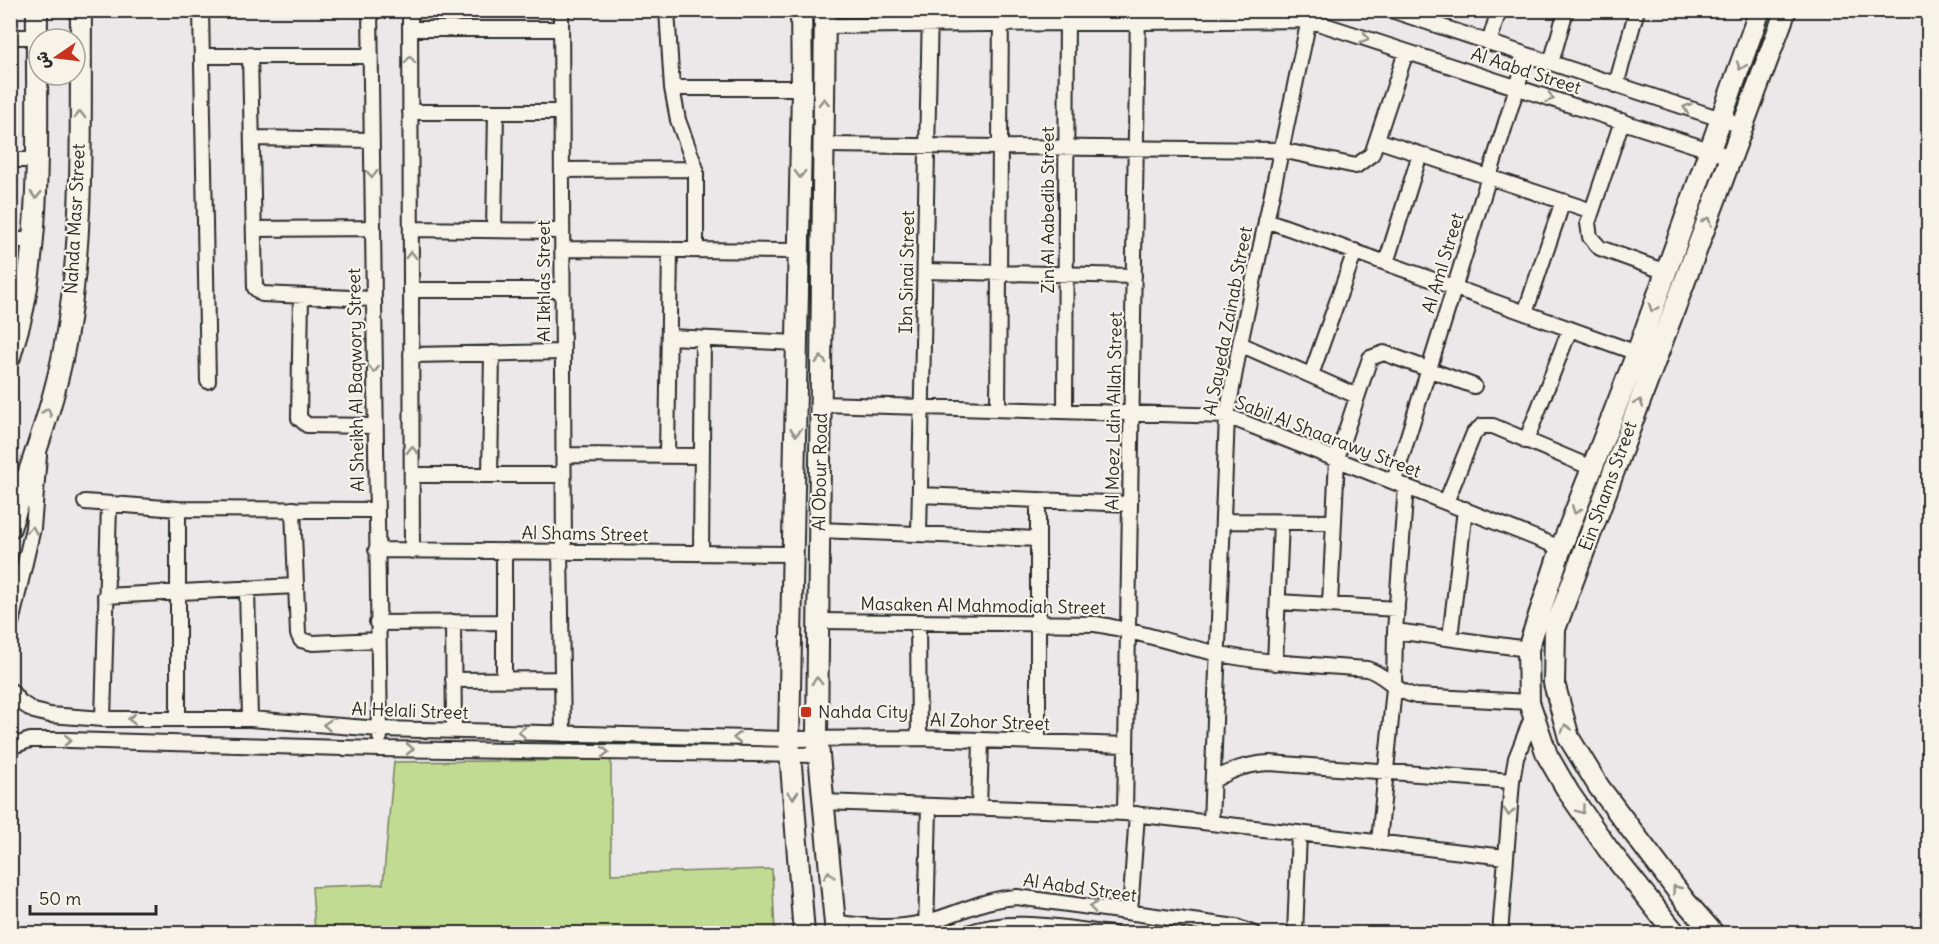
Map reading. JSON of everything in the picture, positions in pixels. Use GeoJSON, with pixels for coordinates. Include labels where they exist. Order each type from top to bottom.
{"type":"FeatureCollection","features":[{"type":"Feature","properties":{"kind":"street"},"geometry":{"type":"LineString","coordinates":[[37,27],[38,10]]}},
{"type":"Feature","properties":{"kind":"street","name":"Nahda Masr Street"},"geometry":{"type":"LineString","coordinates":[[10,528],[15,495],[52,397],[64,346],[78,248],[81,10]]}},
{"type":"Feature","properties":{"kind":"street"},"geometry":{"type":"LineString","coordinates":[[201,10],[208,381]]}},
{"type":"Feature","properties":{"kind":"street","name":"Al Sheikh Al Baqwory Street"},"geometry":{"type":"LineString","coordinates":[[370,10],[380,748]]}},
{"type":"Feature","properties":{"kind":"street"},"geometry":{"type":"LineString","coordinates":[[410,10],[412,551]]}},
{"type":"Feature","properties":{"kind":"street","name":"Al Ikhlas Street"},"geometry":{"type":"LineString","coordinates":[[561,10],[563,734]]}},
{"type":"Feature","properties":{"kind":"street"},"geometry":{"type":"LineString","coordinates":[[667,10],[672,88],[678,120],[696,169],[696,250]]}},
{"type":"Feature","properties":{"kind":"street","name":"Al Obour Road"},"geometry":{"type":"LineString","coordinates":[[801,10],[802,88],[790,747],[804,933]]}},
{"type":"Feature","properties":{"kind":"street","name":"Ibn Sinai Street"},"geometry":{"type":"LineString","coordinates":[[919,534],[930,10]]}},
{"type":"Feature","properties":{"kind":"street","name":"Al Aabd Street"},"geometry":{"type":"LineString","coordinates":[[1391,10],[1430,16],[1489,43],[1742,126]]}},
{"type":"Feature","properties":{"kind":"street"},"geometry":{"type":"LineString","coordinates":[[1489,43],[1499,10]]}},
{"type":"Feature","properties":{"kind":"street"},"geometry":{"type":"LineString","coordinates":[[1551,63],[1566,10]]}},
{"type":"Feature","properties":{"kind":"street"},"geometry":{"type":"LineString","coordinates":[[1616,85],[1637,10]]}},
{"type":"Feature","properties":{"kind":"street","name":"Ein Shams Street"},"geometry":{"type":"LineString","coordinates":[[1676,933],[1635,885],[1569,793],[1547,755],[1531,709],[1528,649],[1561,548],[1637,353],[1760,10]]}},
{"type":"Feature","properties":{"kind":"street","name":"Ein Shams Street"},"geometry":{"type":"LineString","coordinates":[[1714,933],[1685,901],[1599,787],[1569,738],[1554,683],[1555,629],[1786,10]]}},
{"type":"Feature","properties":{"kind":"street"},"geometry":{"type":"LineString","coordinates":[[825,18],[930,26],[1001,18],[1310,15]]}},
{"type":"Feature","properties":{"kind":"street","name":"Al Aabd Street"},"geometry":{"type":"LineString","coordinates":[[1310,15],[1406,52],[1731,157]]}},
{"type":"Feature","properties":{"kind":"street","name":"Al Sayeda Zainab Street"},"geometry":{"type":"LineString","coordinates":[[1211,823],[1227,416],[1240,344],[1310,15]]}},
{"type":"Feature","properties":{"kind":"street","name":"Zin Al Aabedib Street"},"geometry":{"type":"LineString","coordinates":[[1065,410],[1067,17]]}},
{"type":"Feature","properties":{"kind":"street","name":"Al Moez Ldin Allah Street"},"geometry":{"type":"LineString","coordinates":[[1130,912],[1131,813],[1126,745],[1130,630],[1138,17]]}},
{"type":"Feature","properties":{"kind":"street","name":"Al Obour Road"},"geometry":{"type":"LineString","coordinates":[[825,18],[817,747],[835,928]]}},
{"type":"Feature","properties":{"kind":"street"},"geometry":{"type":"LineString","coordinates":[[998,408],[1001,18]]}},
{"type":"Feature","properties":{"kind":"street"},"geometry":{"type":"LineString","coordinates":[[410,29],[561,29]]}},
{"type":"Feature","properties":{"kind":"street"},"geometry":{"type":"LineString","coordinates":[[10,37],[27,37]]}},
{"type":"Feature","properties":{"kind":"street"},"geometry":{"type":"LineString","coordinates":[[824,145],[1281,150],[1356,166],[1368,159],[1377,140],[1406,52]]}},
{"type":"Feature","properties":{"kind":"street","name":"Al Aml Street"},"geometry":{"type":"LineString","coordinates":[[1379,842],[1384,772],[1394,688],[1400,484],[1429,369],[1527,55]]}},
{"type":"Feature","properties":{"kind":"street"},"geometry":{"type":"LineString","coordinates":[[202,56],[370,56]]}},
{"type":"Feature","properties":{"kind":"street"},"geometry":{"type":"LineString","coordinates":[[250,56],[256,291],[262,294],[373,300]]}},
{"type":"Feature","properties":{"kind":"street"},"geometry":{"type":"LineString","coordinates":[[10,357],[25,301],[33,241],[37,87]]}},
{"type":"Feature","properties":{"kind":"street"},"geometry":{"type":"LineString","coordinates":[[672,88],[802,88]]}},
{"type":"Feature","properties":{"kind":"street"},"geometry":{"type":"LineString","coordinates":[[410,112],[561,112]]}},
{"type":"Feature","properties":{"kind":"street"},"geometry":{"type":"LineString","coordinates":[[494,230],[495,112]]}},
{"type":"Feature","properties":{"kind":"street"},"geometry":{"type":"LineString","coordinates":[[1622,121],[1592,211],[1588,230],[1594,243],[1666,272]]}},
{"type":"Feature","properties":{"kind":"street"},"geometry":{"type":"LineString","coordinates":[[252,138],[371,140]]}},
{"type":"Feature","properties":{"kind":"street"},"geometry":{"type":"LineString","coordinates":[[1377,140],[1592,211]]}},
{"type":"Feature","properties":{"kind":"street"},"geometry":{"type":"LineString","coordinates":[[1386,262],[1420,154]]}},
{"type":"Feature","properties":{"kind":"street"},"geometry":{"type":"LineString","coordinates":[[10,160],[36,160]]}},
{"type":"Feature","properties":{"kind":"street"},"geometry":{"type":"LineString","coordinates":[[562,170],[696,169]]}},
{"type":"Feature","properties":{"kind":"street"},"geometry":{"type":"LineString","coordinates":[[1525,313],[1563,201]]}},
{"type":"Feature","properties":{"kind":"street"},"geometry":{"type":"LineString","coordinates":[[1266,220],[1637,353]]}},
{"type":"Feature","properties":{"kind":"street"},"geometry":{"type":"LineString","coordinates":[[254,229],[372,228]]}},
{"type":"Feature","properties":{"kind":"street"},"geometry":{"type":"LineString","coordinates":[[411,229],[562,231]]}},
{"type":"Feature","properties":{"kind":"street"},"geometry":{"type":"LineString","coordinates":[[10,239],[33,241]]}},
{"type":"Feature","properties":{"kind":"street"},"geometry":{"type":"LineString","coordinates":[[562,249],[799,251]]}},
{"type":"Feature","properties":{"kind":"street"},"geometry":{"type":"LineString","coordinates":[[667,455],[670,250]]}},
{"type":"Feature","properties":{"kind":"street"},"geometry":{"type":"LineString","coordinates":[[1311,375],[1355,251]]}},
{"type":"Feature","properties":{"kind":"street"},"geometry":{"type":"LineString","coordinates":[[925,271],[1134,276]]}},
{"type":"Feature","properties":{"kind":"street"},"geometry":{"type":"LineString","coordinates":[[411,290],[562,290]]}},
{"type":"Feature","properties":{"kind":"street"},"geometry":{"type":"LineString","coordinates":[[301,296],[299,418],[307,425],[374,426]]}},
{"type":"Feature","properties":{"kind":"street"},"geometry":{"type":"LineString","coordinates":[[1526,441],[1570,329]]}},
{"type":"Feature","properties":{"kind":"street"},"geometry":{"type":"LineString","coordinates":[[669,337],[797,343]]}},
{"type":"Feature","properties":{"kind":"street"},"geometry":{"type":"LineString","coordinates":[[701,553],[703,339]]}},
{"type":"Feature","properties":{"kind":"street"},"geometry":{"type":"LineString","coordinates":[[1240,344],[1357,396]]}},
{"type":"Feature","properties":{"kind":"street"},"geometry":{"type":"LineString","coordinates":[[411,354],[562,352]]}},
{"type":"Feature","properties":{"kind":"street"},"geometry":{"type":"LineString","coordinates":[[490,475],[492,353]]}},
{"type":"Feature","properties":{"kind":"street"},"geometry":{"type":"LineString","coordinates":[[1330,604],[1337,458],[1367,363],[1379,353],[1473,386]]}},
{"type":"Feature","properties":{"kind":"street","name":"Sabil Al Shaarawy Street"},"geometry":{"type":"LineString","coordinates":[[820,404],[1132,411],[1227,416],[1561,548]]}},
{"type":"Feature","properties":{"kind":"street"},"geometry":{"type":"LineString","coordinates":[[1446,502],[1477,429],[1493,426],[1592,468]]}},
{"type":"Feature","properties":{"kind":"street"},"geometry":{"type":"LineString","coordinates":[[10,628],[33,528],[39,479],[39,436]]}},
{"type":"Feature","properties":{"kind":"street"},"geometry":{"type":"LineString","coordinates":[[563,455],[702,456]]}},
{"type":"Feature","properties":{"kind":"street"},"geometry":{"type":"LineString","coordinates":[[412,475],[563,475]]}},
{"type":"Feature","properties":{"kind":"street"},"geometry":{"type":"LineString","coordinates":[[920,495],[1130,504]]}},
{"type":"Feature","properties":{"kind":"street"},"geometry":{"type":"LineString","coordinates":[[1038,500],[1038,742]]}},
{"type":"Feature","properties":{"kind":"street"},"geometry":{"type":"LineString","coordinates":[[85,502],[178,509],[375,510]]}},
{"type":"Feature","properties":{"kind":"street"},"geometry":{"type":"LineString","coordinates":[[103,719],[109,505]]}},
{"type":"Feature","properties":{"kind":"street"},"geometry":{"type":"LineString","coordinates":[[178,509],[178,719]]}},
{"type":"Feature","properties":{"kind":"street"},"geometry":{"type":"LineString","coordinates":[[293,509],[298,634],[305,642],[378,640]]}},
{"type":"Feature","properties":{"kind":"street"},"geometry":{"type":"LineString","coordinates":[[1450,638],[1465,509]]}},
{"type":"Feature","properties":{"kind":"street"},"geometry":{"type":"LineString","coordinates":[[1223,521],[1334,522]]}},
{"type":"Feature","properties":{"kind":"street"},"geometry":{"type":"LineString","coordinates":[[1275,663],[1281,522]]}},
{"type":"Feature","properties":{"kind":"street"},"geometry":{"type":"LineString","coordinates":[[819,530],[1038,539]]}},
{"type":"Feature","properties":{"kind":"street","name":"Al Shams Street"},"geometry":{"type":"LineString","coordinates":[[376,550],[794,554]]}},
{"type":"Feature","properties":{"kind":"street"},"geometry":{"type":"LineString","coordinates":[[504,551],[504,680]]}},
{"type":"Feature","properties":{"kind":"street"},"geometry":{"type":"LineString","coordinates":[[105,596],[296,586]]}},
{"type":"Feature","properties":{"kind":"street"},"geometry":{"type":"LineString","coordinates":[[247,588],[250,719]]}},
{"type":"Feature","properties":{"kind":"street"},"geometry":{"type":"LineString","coordinates":[[1278,602],[1397,609]]}},
{"type":"Feature","properties":{"kind":"street","name":"Masaken Al Mahmodiah Street"},"geometry":{"type":"LineString","coordinates":[[818,621],[1095,624],[1130,630],[1219,654],[1275,663],[1367,669],[1377,672],[1394,688],[1416,696],[1531,709]]}},
{"type":"Feature","properties":{"kind":"street"},"geometry":{"type":"LineString","coordinates":[[453,622],[454,731]]}},
{"type":"Feature","properties":{"kind":"street"},"geometry":{"type":"LineString","coordinates":[[377,623],[504,622]]}},
{"type":"Feature","properties":{"kind":"street"},"geometry":{"type":"LineString","coordinates":[[918,622],[919,738]]}},
{"type":"Feature","properties":{"kind":"street"},"geometry":{"type":"LineString","coordinates":[[1395,631],[1528,649]]}},
{"type":"Feature","properties":{"kind":"street"},"geometry":{"type":"LineString","coordinates":[[453,680],[562,679]]}},
{"type":"Feature","properties":{"kind":"street","name":"Al Helali Street"},"geometry":{"type":"LineString","coordinates":[[10,690],[20,702],[34,711],[50,716],[103,719],[250,719],[380,729],[563,734],[790,747]]}},
{"type":"Feature","properties":{"kind":"street"},"geometry":{"type":"LineString","coordinates":[[1500,933],[1512,782],[1516,758],[1531,709]]}},
{"type":"Feature","properties":{"kind":"street","name":"Al Zohor Street"},"geometry":{"type":"LineString","coordinates":[[817,747],[919,738],[1126,745]]}},
{"type":"Feature","properties":{"kind":"street","name":"Al Helali Street"},"geometry":{"type":"LineString","coordinates":[[10,747],[30,740],[69,740],[380,748],[817,747]]}},
{"type":"Feature","properties":{"kind":"street"},"geometry":{"type":"LineString","coordinates":[[979,808],[981,740]]}},
{"type":"Feature","properties":{"kind":"street"},"geometry":{"type":"LineString","coordinates":[[1214,780],[1240,767],[1270,764],[1512,782]]}},
{"type":"Feature","properties":{"kind":"street"},"geometry":{"type":"LineString","coordinates":[[823,802],[1131,813],[1505,857]]}},
{"type":"Feature","properties":{"kind":"street"},"geometry":{"type":"LineString","coordinates":[[926,928],[929,806]]}},
{"type":"Feature","properties":{"kind":"street"},"geometry":{"type":"LineString","coordinates":[[1295,933],[1299,833]]}},
{"type":"Feature","properties":{"kind":"street","name":"Al Aabd Street"},"geometry":{"type":"LineString","coordinates":[[835,928],[926,928],[982,901],[1017,897],[1130,912],[1254,933]]}},
{"type":"Feature","properties":{"kind":"street"},"geometry":{"type":"LineString","coordinates":[[965,933],[994,925],[1015,923],[1113,933]]}},
{"type":"Feature","properties":{"kind":"green space"},"geometry":{"type":"Polygon","coordinates":[[[611,760],[611,874],[772,869],[775,933],[315,933],[312,887],[383,884],[394,762],[611,760]]]}},
{"type":"Feature","properties":{"kind":"place","name":"Nahda City"},"geometry":{"type":"Point","coordinates":[806,712]}}]}
